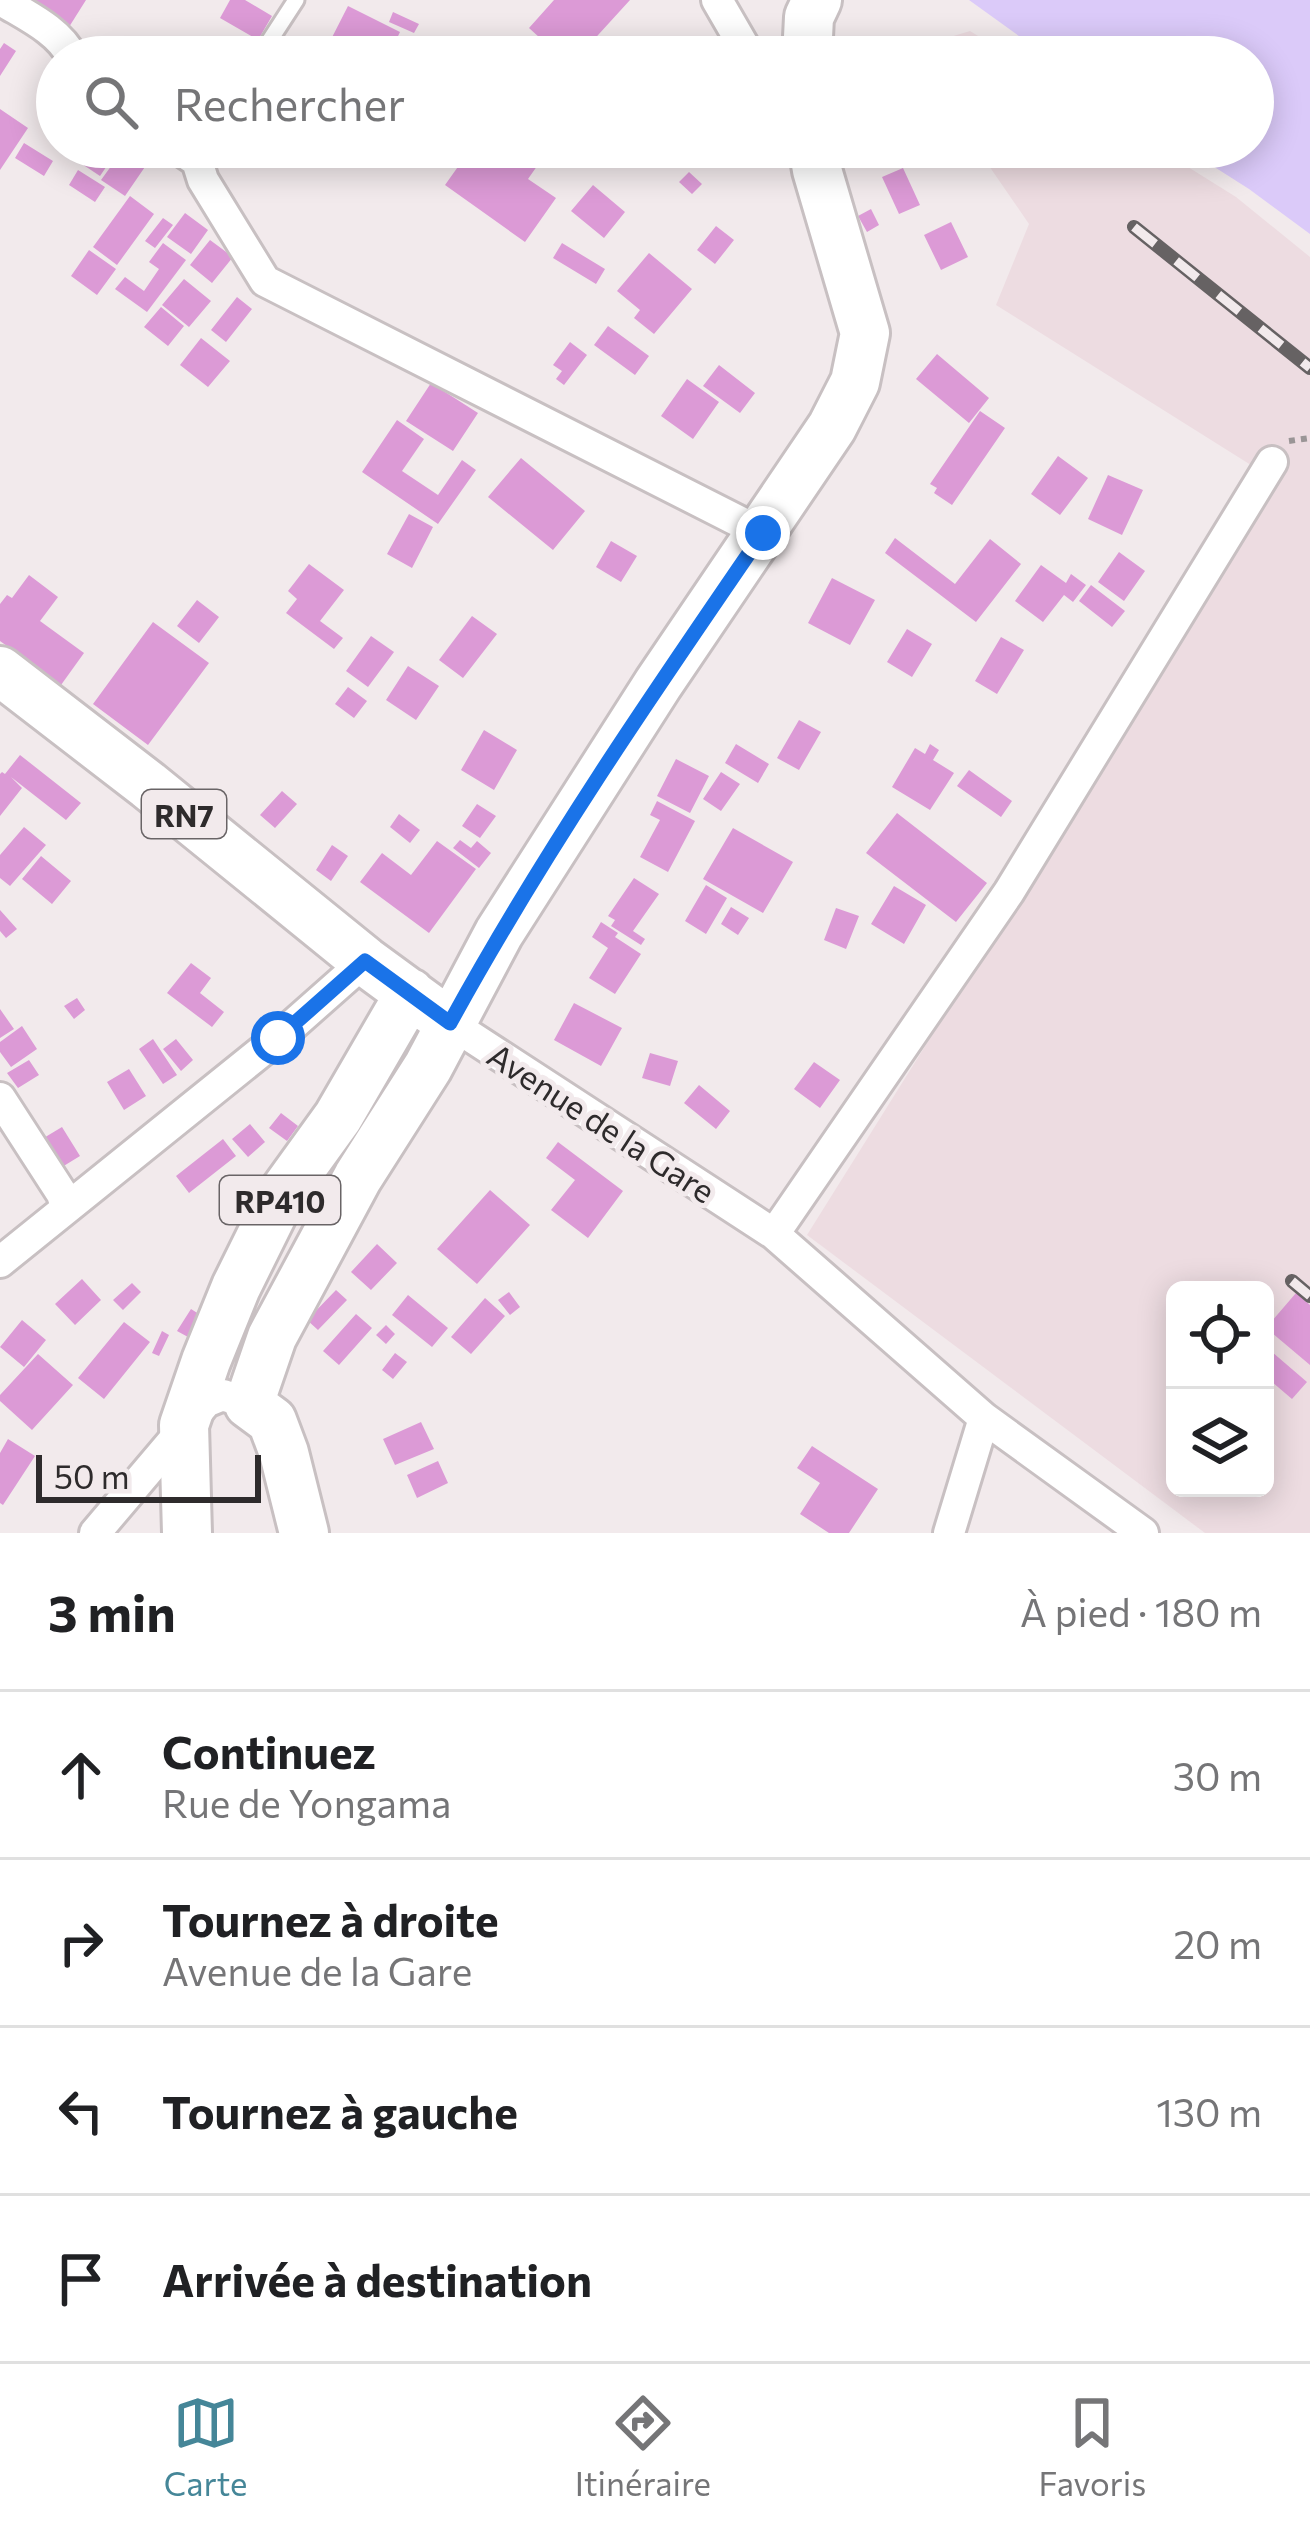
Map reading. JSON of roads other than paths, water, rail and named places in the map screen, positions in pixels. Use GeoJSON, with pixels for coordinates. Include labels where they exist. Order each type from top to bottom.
{"type":"FeatureCollection","features":[{"type":"Feature","properties":{"kind":"main road"},"geometry":{"type":"LineString","coordinates":[[809,36],[809,17],[817,0]]}},
{"type":"Feature","properties":{"kind":"main road"},"geometry":{"type":"LineString","coordinates":[[450,1023],[499,933],[646,703],[832,427],[855,382],[865,333],[815,168]]}},
{"type":"Feature","properties":{"kind":"main road","name":"Avenue de la Gare"},"geometry":{"type":"LineString","coordinates":[[0,670],[365,961],[450,1023]]}},
{"type":"Feature","properties":{"kind":"main road","name":"RP410"},"geometry":{"type":"LineString","coordinates":[[187,1533],[184,1425],[236,1287],[281,1196],[338,1117],[410,993]]}},
{"type":"Feature","properties":{"kind":"main road","name":"RP410"},"geometry":{"type":"LineString","coordinates":[[249,1404],[272,1337],[358,1177],[428,1067],[450,1023]]}},
{"type":"Feature","properties":{"kind":"main road"},"geometry":{"type":"LineString","coordinates":[[249,1404],[272,1421],[304,1533]]}},
{"type":"Feature","properties":{"kind":"street"},"geometry":{"type":"LineString","coordinates":[[1,0],[54,36]]}},
{"type":"Feature","properties":{"kind":"street"},"geometry":{"type":"LineString","coordinates":[[717,0],[738,36]]}},
{"type":"Feature","properties":{"kind":"street"},"geometry":{"type":"LineString","coordinates":[[199,168],[265,281],[763,533]]}},
{"type":"Feature","properties":{"kind":"street"},"geometry":{"type":"LineString","coordinates":[[774,1234],[1009,892],[1272,462]]}},
{"type":"Feature","properties":{"kind":"street"},"geometry":{"type":"LineString","coordinates":[[0,1262],[278,1038],[365,961]]}},
{"type":"Feature","properties":{"kind":"street","name":"Avenue de la Gare"},"geometry":{"type":"LineString","coordinates":[[450,1023],[774,1234],[984,1418],[1143,1533]]}},
{"type":"Feature","properties":{"kind":"street"},"geometry":{"type":"LineString","coordinates":[[0,1098],[66,1207]]}},
{"type":"Feature","properties":{"kind":"street"},"geometry":{"type":"LineString","coordinates":[[95,1533],[206,1402],[223,1395],[249,1404]]}},
{"type":"Feature","properties":{"kind":"street"},"geometry":{"type":"LineString","coordinates":[[949,1533],[984,1418]]}},
{"type":"Feature","properties":{"kind":"lane"},"geometry":{"type":"LineString","coordinates":[[273,36],[296,0]]}},
{"type":"Feature","properties":{"kind":"railway"},"geometry":{"type":"LineString","coordinates":[[1134,227],[1310,368]]}},
{"type":"Feature","properties":{"kind":"railway"},"geometry":{"type":"LineString","coordinates":[[1292,1281],[1310,1296]]}}]}
